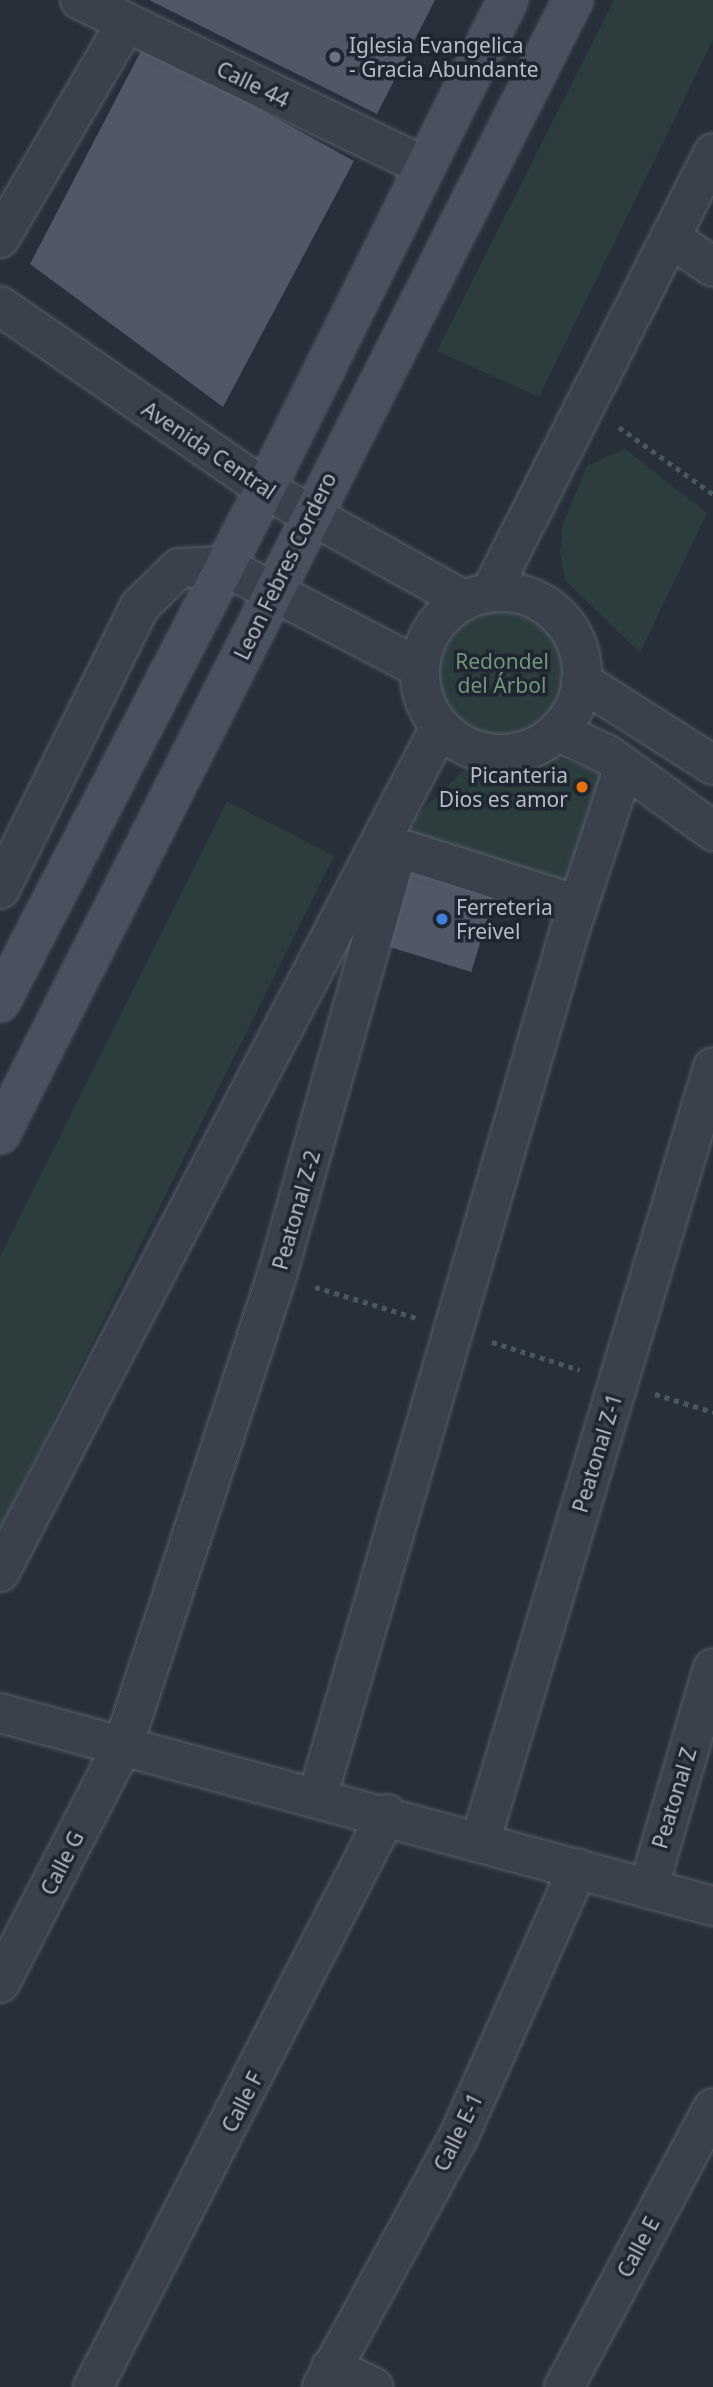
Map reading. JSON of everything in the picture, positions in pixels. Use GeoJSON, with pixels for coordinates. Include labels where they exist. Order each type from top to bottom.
{"type":"FeatureCollection","features":[{"type":"Feature","properties":{"kind":"street","name":"Calle 44"},"geometry":{"type":"LineString","coordinates":[[80,0],[425,167]]}},
{"type":"Feature","properties":{"kind":"street"},"geometry":{"type":"LineString","coordinates":[[0,1002],[10,959],[265,489],[508,0]]}},
{"type":"Feature","properties":{"kind":"street","name":"Leon Febres Cordero"},"geometry":{"type":"LineString","coordinates":[[0,1134],[310,515],[573,0]]}},
{"type":"Feature","properties":{"kind":"street"},"geometry":{"type":"LineString","coordinates":[[0,238],[126,23]]}},
{"type":"Feature","properties":{"kind":"street"},"geometry":{"type":"LineString","coordinates":[[477,596],[520,593],[546,605],[568,625],[579,652],[581,681],[557,731],[532,748],[503,754],[473,749],[439,729],[420,668],[433,628],[477,596],[587,404],[713,153]]}},
{"type":"Feature","properties":{"kind":"street"},"geometry":{"type":"LineString","coordinates":[[670,237],[713,267]]}},
{"type":"Feature","properties":{"kind":"street","name":"Avenida Central"},"geometry":{"type":"LineString","coordinates":[[0,306],[265,489],[310,515],[477,596]]}},
{"type":"Feature","properties":{"kind":"street"},"geometry":{"type":"LineString","coordinates":[[0,889],[140,606],[178,568],[224,566],[420,668]]}},
{"type":"Feature","properties":{"kind":"street"},"geometry":{"type":"LineString","coordinates":[[581,681],[713,765]]}},
{"type":"Feature","properties":{"kind":"street"},"geometry":{"type":"LineString","coordinates":[[0,1572],[439,729]]}},
{"type":"Feature","properties":{"kind":"street"},"geometry":{"type":"LineString","coordinates":[[557,731],[624,767],[713,831]]}},
{"type":"Feature","properties":{"kind":"street"},"geometry":{"type":"LineString","coordinates":[[318,1795],[578,905],[624,767]]}},
{"type":"Feature","properties":{"kind":"street","name":"Peatonal Z-2"},"geometry":{"type":"LineString","coordinates":[[124,1743],[277,1275],[400,851],[578,905]]}},
{"type":"Feature","properties":{"kind":"street","name":"Peatonal Z-1"},"geometry":{"type":"LineString","coordinates":[[481,1839],[713,1068]]}},
{"type":"Feature","properties":{"kind":"street","name":"Peatonal Z"},"geometry":{"type":"LineString","coordinates":[[648,1889],[713,1668]]}},
{"type":"Feature","properties":{"kind":"street"},"geometry":{"type":"LineString","coordinates":[[0,1713],[124,1743],[481,1839],[713,1906]]}},
{"type":"Feature","properties":{"kind":"street","name":"Calle G"},"geometry":{"type":"LineString","coordinates":[[0,1983],[124,1743]]}},
{"type":"Feature","properties":{"kind":"street","name":"Calle F"},"geometry":{"type":"LineString","coordinates":[[93,2387],[387,1814]]}},
{"type":"Feature","properties":{"kind":"street","name":"Calle E-1"},"geometry":{"type":"LineString","coordinates":[[327,2377],[457,2138],[578,1869]]}},
{"type":"Feature","properties":{"kind":"street","name":"Calle E"},"geometry":{"type":"LineString","coordinates":[[564,2387],[713,2108]]}},
{"type":"Feature","properties":{"kind":"street"},"geometry":{"type":"LineString","coordinates":[[327,2377],[373,2387]]}},
{"type":"Feature","properties":{"kind":"path"},"geometry":{"type":"LineString","coordinates":[[587,404],[713,494]]}},
{"type":"Feature","properties":{"kind":"path"},"geometry":{"type":"LineString","coordinates":[[277,1275],[713,1412]]}},
{"type":"Feature","properties":{"kind":"green space"},"geometry":{"type":"Polygon","coordinates":[[[614,0],[713,0],[713,40],[539,397],[437,351],[614,0]]]}},
{"type":"Feature","properties":{"kind":"green space"},"geometry":{"type":"Polygon","coordinates":[[[625,449],[707,513],[640,653],[565,580],[560,553],[563,524],[587,466],[625,449]]]}},
{"type":"Feature","properties":{"kind":"green space","name":"Redondel del Árbol"},"geometry":{"type":"Polygon","coordinates":[[[501,602],[528,607],[551,623],[567,646],[572,673],[567,700],[551,723],[528,739],[501,744],[474,739],[451,723],[435,700],[430,673],[435,646],[451,623],[474,607],[501,602]]]}},
{"type":"Feature","properties":{"kind":"green space"},"geometry":{"type":"Polygon","coordinates":[[[550,754],[611,777],[570,891],[406,839],[416,816],[473,762],[504,767],[550,754]]]}},
{"type":"Feature","properties":{"kind":"green space"},"geometry":{"type":"Polygon","coordinates":[[[227,801],[334,856],[0,1528],[0,1257],[227,801]]]}},
{"type":"Feature","properties":{"kind":"building","name":"Iglesia Evangelica - Gracia Abundante"},"geometry":{"type":"Polygon","coordinates":[[[149,0],[435,0],[377,114],[149,0]]]}},
{"type":"Feature","properties":{"kind":"building"},"geometry":{"type":"Polygon","coordinates":[[[144,45],[354,161],[223,407],[30,264],[144,45]]]}},
{"type":"Feature","properties":{"kind":"building","name":"Ferreteria Freivel"},"geometry":{"type":"Polygon","coordinates":[[[412,865],[496,891],[471,972],[387,946],[412,865]]]}},
{"type":"Feature","properties":{"kind":"place","name":"Iglesia Evangelica - Gracia Abundante"},"geometry":{"type":"Point","coordinates":[335,57]}},
{"type":"Feature","properties":{"kind":"place","name":"Picanteria Dios es amor"},"geometry":{"type":"Point","coordinates":[582,787]}},
{"type":"Feature","properties":{"kind":"place","name":"Ferreteria Freivel"},"geometry":{"type":"Point","coordinates":[442,919]}}]}
